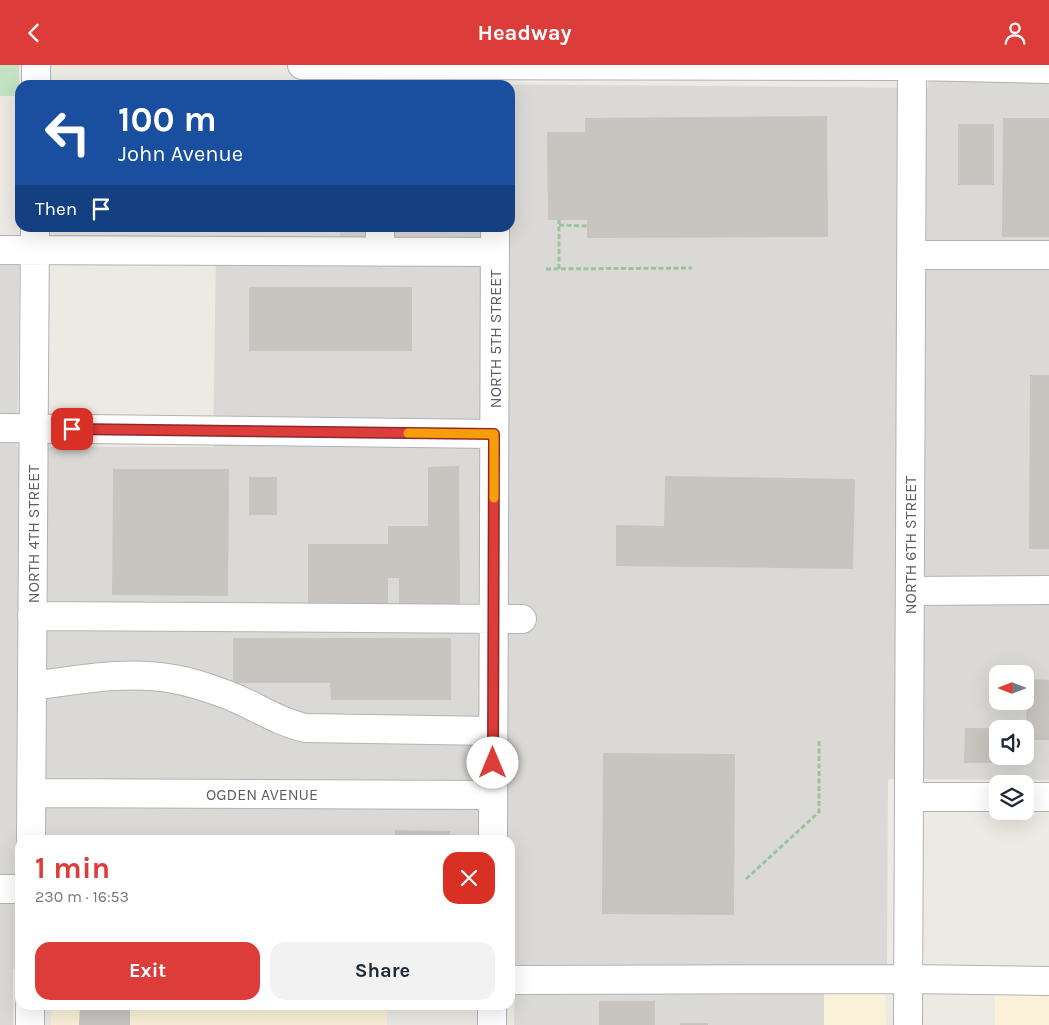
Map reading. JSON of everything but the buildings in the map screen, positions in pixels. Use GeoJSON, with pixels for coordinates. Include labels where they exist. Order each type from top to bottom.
{"type":"FeatureCollection","features":[{"type":"Feature","properties":{"kind":"street"},"geometry":{"type":"LineString","coordinates":[[36,65],[36,80]]}},
{"type":"Feature","properties":{"kind":"street"},"geometry":{"type":"LineString","coordinates":[[302,65],[912,65],[1049,69]]}},
{"type":"Feature","properties":{"kind":"street"},"geometry":{"type":"LineString","coordinates":[[377,65],[377,80]]}},
{"type":"Feature","properties":{"kind":"street"},"geometry":{"type":"LineString","coordinates":[[496,65],[496,80]]}},
{"type":"Feature","properties":{"kind":"street","name":"NORTH 6TH STREET"},"geometry":{"type":"LineString","coordinates":[[908,1025],[912,65]]}},
{"type":"Feature","properties":{"kind":"street"},"geometry":{"type":"LineString","coordinates":[[0,250],[35,239],[495,240]]}},
{"type":"Feature","properties":{"kind":"street","name":"NORTH 4TH STREET"},"geometry":{"type":"LineString","coordinates":[[31,835],[35,239]]}},
{"type":"Feature","properties":{"kind":"street","name":"NORTH 5TH STREET"},"geometry":{"type":"LineString","coordinates":[[493,835],[495,240]]}},
{"type":"Feature","properties":{"kind":"street"},"geometry":{"type":"LineString","coordinates":[[912,255],[1049,255]]}},
{"type":"Feature","properties":{"kind":"street"},"geometry":{"type":"LineString","coordinates":[[0,428],[494,434]]}},
{"type":"Feature","properties":{"kind":"street"},"geometry":{"type":"LineString","coordinates":[[910,591],[1049,590]]}},
{"type":"Feature","properties":{"kind":"street"},"geometry":{"type":"LineString","coordinates":[[32,616],[522,619]]}},
{"type":"Feature","properties":{"kind":"street"},"geometry":{"type":"LineString","coordinates":[[32,686],[116,676],[152,676],[174,679],[226,694],[284,722],[306,728],[493,731]]}},
{"type":"Feature","properties":{"kind":"street","name":"OGDEN AVENUE"},"geometry":{"type":"LineString","coordinates":[[32,793],[493,795]]}},
{"type":"Feature","properties":{"kind":"street"},"geometry":{"type":"LineString","coordinates":[[909,797],[989,797]]}},
{"type":"Feature","properties":{"kind":"street"},"geometry":{"type":"LineString","coordinates":[[1034,797],[1049,797]]}},
{"type":"Feature","properties":{"kind":"street"},"geometry":{"type":"LineString","coordinates":[[0,889],[15,889]]}},
{"type":"Feature","properties":{"kind":"street"},"geometry":{"type":"LineString","coordinates":[[515,980],[908,979],[1049,981]]}},
{"type":"Feature","properties":{"kind":"street"},"geometry":{"type":"LineString","coordinates":[[30,1010],[30,1025]]}},
{"type":"Feature","properties":{"kind":"street"},"geometry":{"type":"LineString","coordinates":[[492,1010],[492,1025]]}},
{"type":"Feature","properties":{"kind":"path"},"geometry":{"type":"LineString","coordinates":[[559,220],[559,269]]}},
{"type":"Feature","properties":{"kind":"path"},"geometry":{"type":"LineString","coordinates":[[559,225],[587,226]]}},
{"type":"Feature","properties":{"kind":"path"},"geometry":{"type":"LineString","coordinates":[[546,269],[692,268]]}},
{"type":"Feature","properties":{"kind":"path"},"geometry":{"type":"LineString","coordinates":[[746,879],[819,812],[819,740]]}},
{"type":"Feature","properties":{"kind":"shaded area"},"geometry":{"type":"Polygon","coordinates":[[[929,65],[1049,65],[1049,780],[1034,780],[1034,775],[989,775],[989,780],[888,779],[887,966],[824,985],[824,1025],[514,1025],[515,835],[15,835],[13,1025],[0,1025],[0,257],[20,258],[17,447],[213,447],[216,257],[340,244],[340,232],[515,232],[515,84],[928,88],[929,65]]]}},
{"type":"Feature","properties":{"kind":"shaded area"},"geometry":{"type":"Polygon","coordinates":[[[824,985],[885,986],[886,1025],[824,1025],[824,985]]]}},
{"type":"Feature","properties":{"kind":"shaded area"},"geometry":{"type":"Polygon","coordinates":[[[995,990],[1049,990],[1049,1025],[995,1025],[995,990]]]}},
{"type":"Feature","properties":{"kind":"shaded area"},"geometry":{"type":"Polygon","coordinates":[[[51,1010],[387,1010],[387,1025],[51,1025],[51,1010]]]}},
{"type":"Feature","properties":{"kind":"green space"},"geometry":{"type":"Polygon","coordinates":[[[0,65],[19,65],[19,80],[15,80],[15,96],[0,96],[0,65]]]}},
{"type":"Feature","properties":{"kind":"slow traffic"},"geometry":{"type":"LineString","coordinates":[[408,433],[494,434],[494,498]]}},
{"type":"Feature","properties":{"kind":"route"},"geometry":{"type":"LineString","coordinates":[[72,429],[494,434],[493,763]]}}]}
